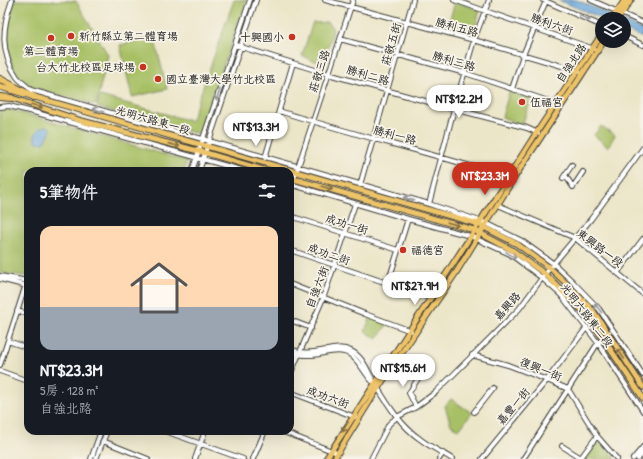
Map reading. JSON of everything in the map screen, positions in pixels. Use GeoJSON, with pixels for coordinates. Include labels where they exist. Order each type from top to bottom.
{"type":"FeatureCollection","features":[{"type":"Feature","properties":{"kind":"highway"},"geometry":{"type":"LineString","coordinates":[[0,79],[34,97]]}},
{"type":"Feature","properties":{"kind":"highway"},"geometry":{"type":"LineString","coordinates":[[0,96],[11,98]]}},
{"type":"Feature","properties":{"kind":"main road"},"geometry":{"type":"LineString","coordinates":[[620,12],[625,0]]}},
{"type":"Feature","properties":{"kind":"main road"},"geometry":{"type":"LineString","coordinates":[[621,12],[631,0]]}},
{"type":"Feature","properties":{"kind":"main road","name":"自強北路"},"geometry":{"type":"LineString","coordinates":[[326,459],[374,383],[431,298],[536,132],[595,44]]}},
{"type":"Feature","properties":{"kind":"main road","name":"自強北路"},"geometry":{"type":"LineString","coordinates":[[334,459],[378,388],[457,271],[598,50]]}},
{"type":"Feature","properties":{"kind":"main road","name":"光明六路東一段"},"geometry":{"type":"LineString","coordinates":[[0,87],[288,167]]}},
{"type":"Feature","properties":{"kind":"main road","name":"光明六路東一段"},"geometry":{"type":"LineString","coordinates":[[11,98],[82,121],[199,151],[253,167]]}},
{"type":"Feature","properties":{"kind":"main road","name":"光明六路東一段"},"geometry":{"type":"LineString","coordinates":[[294,169],[485,225]]}},
{"type":"Feature","properties":{"kind":"main road"},"geometry":{"type":"LineString","coordinates":[[294,182],[474,230],[480,233]]}},
{"type":"Feature","properties":{"kind":"main road","name":"光明六路東二段"},"geometry":{"type":"LineString","coordinates":[[485,225],[552,266],[594,312],[643,386]]}},
{"type":"Feature","properties":{"kind":"main road","name":"光明六路東二段"},"geometry":{"type":"LineString","coordinates":[[480,233],[512,250],[544,276],[588,316],[643,398]]}},
{"type":"Feature","properties":{"kind":"street","name":"光明六路東一段"},"geometry":{"type":"LineString","coordinates":[[12,0],[3,36],[3,46],[8,61],[17,77],[31,90],[202,142]]}},
{"type":"Feature","properties":{"kind":"street"},"geometry":{"type":"LineString","coordinates":[[193,167],[250,0]]}},
{"type":"Feature","properties":{"kind":"street"},"geometry":{"type":"LineString","coordinates":[[201,167],[256,0]]}},
{"type":"Feature","properties":{"kind":"street","name":"勝利五路"},"geometry":{"type":"LineString","coordinates":[[325,0],[350,8],[474,40],[578,70],[583,73]]}},
{"type":"Feature","properties":{"kind":"street","name":"莊敬三路"},"geometry":{"type":"LineString","coordinates":[[294,177],[298,170],[312,122],[353,0]]}},
{"type":"Feature","properties":{"kind":"street","name":"莊敬五街"},"geometry":{"type":"LineString","coordinates":[[360,185],[413,0]]}},
{"type":"Feature","properties":{"kind":"street","name":"勝利六街"},"geometry":{"type":"LineString","coordinates":[[454,0],[598,50]]}},
{"type":"Feature","properties":{"kind":"street"},"geometry":{"type":"LineString","coordinates":[[429,204],[474,40],[489,0]]}},
{"type":"Feature","properties":{"kind":"street"},"geometry":{"type":"LineString","coordinates":[[591,0],[613,12]]}},
{"type":"Feature","properties":{"kind":"street"},"geometry":{"type":"LineString","coordinates":[[512,89],[523,55],[544,1],[595,23]]}},
{"type":"Feature","properties":{"kind":"street"},"geometry":{"type":"LineString","coordinates":[[631,19],[643,23]]}},
{"type":"Feature","properties":{"kind":"street","name":"勝利三路"},"geometry":{"type":"LineString","coordinates":[[340,39],[397,56],[465,73],[561,106]]}},
{"type":"Feature","properties":{"kind":"street"},"geometry":{"type":"LineString","coordinates":[[631,39],[643,45]]}},
{"type":"Feature","properties":{"kind":"street","name":"勝利二路"},"geometry":{"type":"LineString","coordinates":[[235,45],[328,74],[527,128],[542,136]]}},
{"type":"Feature","properties":{"kind":"street"},"geometry":{"type":"LineString","coordinates":[[265,158],[293,64]]}},
{"type":"Feature","properties":{"kind":"street"},"geometry":{"type":"LineString","coordinates":[[0,107],[9,106],[231,167]]}},
{"type":"Feature","properties":{"kind":"street","name":"勝利一路"},"geometry":{"type":"LineString","coordinates":[[279,111],[312,122],[441,157],[507,177]]}},
{"type":"Feature","properties":{"kind":"street"},"geometry":{"type":"LineString","coordinates":[[82,121],[90,128]]}},
{"type":"Feature","properties":{"kind":"street","name":"光明六路東一段"},"geometry":{"type":"LineString","coordinates":[[209,144],[265,158],[290,167]]}},
{"type":"Feature","properties":{"kind":"street","name":"嘉興路"},"geometry":{"type":"LineString","coordinates":[[370,459],[384,430],[389,424],[397,417],[428,400],[519,309],[643,148]]}},
{"type":"Feature","properties":{"kind":"street"},"geometry":{"type":"LineString","coordinates":[[572,165],[564,177],[573,187],[583,172]]}},
{"type":"Feature","properties":{"kind":"street","name":"光明六路東一段"},"geometry":{"type":"LineString","coordinates":[[294,169],[429,204],[479,222]]}},
{"type":"Feature","properties":{"kind":"street"},"geometry":{"type":"LineString","coordinates":[[294,182],[355,204],[408,220],[470,236],[476,239]]}},
{"type":"Feature","properties":{"kind":"street","name":"自強六街"},"geometry":{"type":"LineString","coordinates":[[294,366],[324,296],[355,204]]}},
{"type":"Feature","properties":{"kind":"street","name":"東興路一段"},"geometry":{"type":"LineString","coordinates":[[498,205],[575,238],[643,294]]}},
{"type":"Feature","properties":{"kind":"street","name":"成功一街"},"geometry":{"type":"LineString","coordinates":[[294,217],[398,250]]}},
{"type":"Feature","properties":{"kind":"street"},"geometry":{"type":"LineString","coordinates":[[388,283],[408,220]]}},
{"type":"Feature","properties":{"kind":"street","name":"光明六路東二段"},"geometry":{"type":"LineString","coordinates":[[476,239],[510,254],[544,276],[587,327],[643,411]]}},
{"type":"Feature","properties":{"kind":"street"},"geometry":{"type":"LineString","coordinates":[[618,272],[643,239]]}},
{"type":"Feature","properties":{"kind":"street","name":"成功二街"},"geometry":{"type":"LineString","coordinates":[[294,251],[431,298]]}},
{"type":"Feature","properties":{"kind":"street","name":"光明六路東二段"},"geometry":{"type":"LineString","coordinates":[[552,266],[572,281],[599,309],[643,375]]}},
{"type":"Feature","properties":{"kind":"street"},"geometry":{"type":"LineString","coordinates":[[0,276],[24,282]]}},
{"type":"Feature","properties":{"kind":"street"},"geometry":{"type":"LineString","coordinates":[[0,279],[24,283]]}},
{"type":"Feature","properties":{"kind":"street"},"geometry":{"type":"LineString","coordinates":[[294,285],[415,333]]}},
{"type":"Feature","properties":{"kind":"street"},"geometry":{"type":"LineString","coordinates":[[0,366],[24,292]]}},
{"type":"Feature","properties":{"kind":"street"},"geometry":{"type":"LineString","coordinates":[[18,311],[24,313]]}},
{"type":"Feature","properties":{"kind":"street"},"geometry":{"type":"LineString","coordinates":[[294,322],[311,328]]}},
{"type":"Feature","properties":{"kind":"street","name":"嘉豐一街"},"geometry":{"type":"LineString","coordinates":[[482,459],[547,380],[587,327]]}},
{"type":"Feature","properties":{"kind":"street"},"geometry":{"type":"LineString","coordinates":[[523,459],[598,344],[612,328]]}},
{"type":"Feature","properties":{"kind":"street"},"geometry":{"type":"LineString","coordinates":[[8,342],[24,347]]}},
{"type":"Feature","properties":{"kind":"street"},"geometry":{"type":"LineString","coordinates":[[294,353],[340,348],[352,351],[362,361],[371,374],[374,383],[397,417],[420,440],[452,459]]}},
{"type":"Feature","properties":{"kind":"street"},"geometry":{"type":"LineString","coordinates":[[294,351],[300,353]]}},
{"type":"Feature","properties":{"kind":"street","name":"復興一街"},"geometry":{"type":"LineString","coordinates":[[472,355],[508,365],[568,390],[597,436],[617,459]]}},
{"type":"Feature","properties":{"kind":"street"},"geometry":{"type":"LineString","coordinates":[[0,371],[24,380]]}},
{"type":"Feature","properties":{"kind":"street"},"geometry":{"type":"LineString","coordinates":[[416,407],[409,393],[422,372]]}},
{"type":"Feature","properties":{"kind":"street"},"geometry":{"type":"LineString","coordinates":[[474,412],[493,388]]}},
{"type":"Feature","properties":{"kind":"street","name":"成功六街"},"geometry":{"type":"LineString","coordinates":[[294,394],[353,416],[359,420]]}},
{"type":"Feature","properties":{"kind":"street"},"geometry":{"type":"LineString","coordinates":[[91,459],[100,435]]}},
{"type":"Feature","properties":{"kind":"street"},"geometry":{"type":"LineString","coordinates":[[96,459],[105,435]]}},
{"type":"Feature","properties":{"kind":"street"},"geometry":{"type":"LineString","coordinates":[[176,435],[243,459]]}},
{"type":"Feature","properties":{"kind":"street"},"geometry":{"type":"LineString","coordinates":[[195,459],[204,435]]}},
{"type":"Feature","properties":{"kind":"street"},"geometry":{"type":"LineString","coordinates":[[253,459],[264,435]]}},
{"type":"Feature","properties":{"kind":"street"},"geometry":{"type":"LineString","coordinates":[[292,435],[338,454]]}},
{"type":"Feature","properties":{"kind":"street"},"geometry":{"type":"LineString","coordinates":[[562,446],[580,458],[597,436]]}},
{"type":"Feature","properties":{"kind":"street"},"geometry":{"type":"LineString","coordinates":[[103,441],[148,459]]}},
{"type":"Feature","properties":{"kind":"street"},"geometry":{"type":"LineString","coordinates":[[633,459],[643,447]]}},
{"type":"Feature","properties":{"kind":"street"},"geometry":{"type":"LineString","coordinates":[[439,459],[443,453]]}},
{"type":"Feature","properties":{"kind":"street"},"geometry":{"type":"LineString","coordinates":[[638,459],[643,453]]}},
{"type":"Feature","properties":{"kind":"green space"},"geometry":{"type":"Polygon","coordinates":[[[15,0],[76,1],[108,55],[96,105],[35,88],[21,78],[14,68],[8,47],[9,24],[15,0]]]}},
{"type":"Feature","properties":{"kind":"green space"},"geometry":{"type":"Polygon","coordinates":[[[234,0],[247,0],[199,134],[97,107],[100,96],[191,121],[234,0]]]}},
{"type":"Feature","properties":{"kind":"green space"},"geometry":{"type":"Polygon","coordinates":[[[455,2],[480,10],[473,36],[447,29],[455,2]]]}},
{"type":"Feature","properties":{"kind":"green space"},"geometry":{"type":"Polygon","coordinates":[[[313,22],[327,22],[332,27],[333,31],[325,58],[318,61],[313,61],[302,56],[313,22]]]}},
{"type":"Feature","properties":{"kind":"green space","name":"台大竹北校區足球場"},"geometry":{"type":"Polygon","coordinates":[[[154,37],[167,89],[132,97],[120,45],[154,37]]]}},
{"type":"Feature","properties":{"kind":"green space"},"geometry":{"type":"Polygon","coordinates":[[[510,89],[532,97],[522,125],[502,117],[510,89]]]}},
{"type":"Feature","properties":{"kind":"green space"},"geometry":{"type":"Polygon","coordinates":[[[8,109],[187,161],[185,167],[24,167],[24,276],[0,273],[0,110],[8,109]]]}},
{"type":"Feature","properties":{"kind":"green space"},"geometry":{"type":"Polygon","coordinates":[[[601,126],[615,135],[608,147],[594,135],[601,126]]]}},
{"type":"Feature","properties":{"kind":"green space"},"geometry":{"type":"Polygon","coordinates":[[[371,316],[389,322],[377,339],[365,331],[371,316]]]}},
{"type":"Feature","properties":{"kind":"green space"},"geometry":{"type":"Polygon","coordinates":[[[451,399],[472,413],[459,430],[451,425],[445,406],[451,399]]]}},
{"type":"Feature","properties":{"kind":"green space"},"geometry":{"type":"Polygon","coordinates":[[[598,439],[616,459],[582,459],[598,439]]]}},
{"type":"Feature","properties":{"kind":"water"},"geometry":{"type":"Polygon","coordinates":[[[558,0],[577,0],[604,12],[595,12],[595,15],[558,0]]]}},
{"type":"Feature","properties":{"kind":"water"},"geometry":{"type":"Polygon","coordinates":[[[631,24],[643,30],[643,38],[631,33],[631,24]]]}},
{"type":"Feature","properties":{"kind":"water"},"geometry":{"type":"Polygon","coordinates":[[[45,126],[49,127],[51,131],[44,143],[35,141],[35,135],[40,128],[45,126]]]}},
{"type":"Feature","properties":{"kind":"place","name":"新竹縣立第二體育場"},"geometry":{"type":"Point","coordinates":[71,36]}},
{"type":"Feature","properties":{"kind":"place","name":"十興國小"},"geometry":{"type":"Point","coordinates":[292,37]}},
{"type":"Feature","properties":{"kind":"place","name":"第二體育場"},"geometry":{"type":"Point","coordinates":[51,38]}},
{"type":"Feature","properties":{"kind":"place","name":"台大竹北校區足球場"},"geometry":{"type":"Point","coordinates":[143,67]}},
{"type":"Feature","properties":{"kind":"place","name":"國立臺灣大學竹北校區"},"geometry":{"type":"Point","coordinates":[158,79]}},
{"type":"Feature","properties":{"kind":"place","name":"伍福宮"},"geometry":{"type":"Point","coordinates":[522,102]}},
{"type":"Feature","properties":{"kind":"place","name":"福德宫"},"geometry":{"type":"Point","coordinates":[403,250]}}]}
